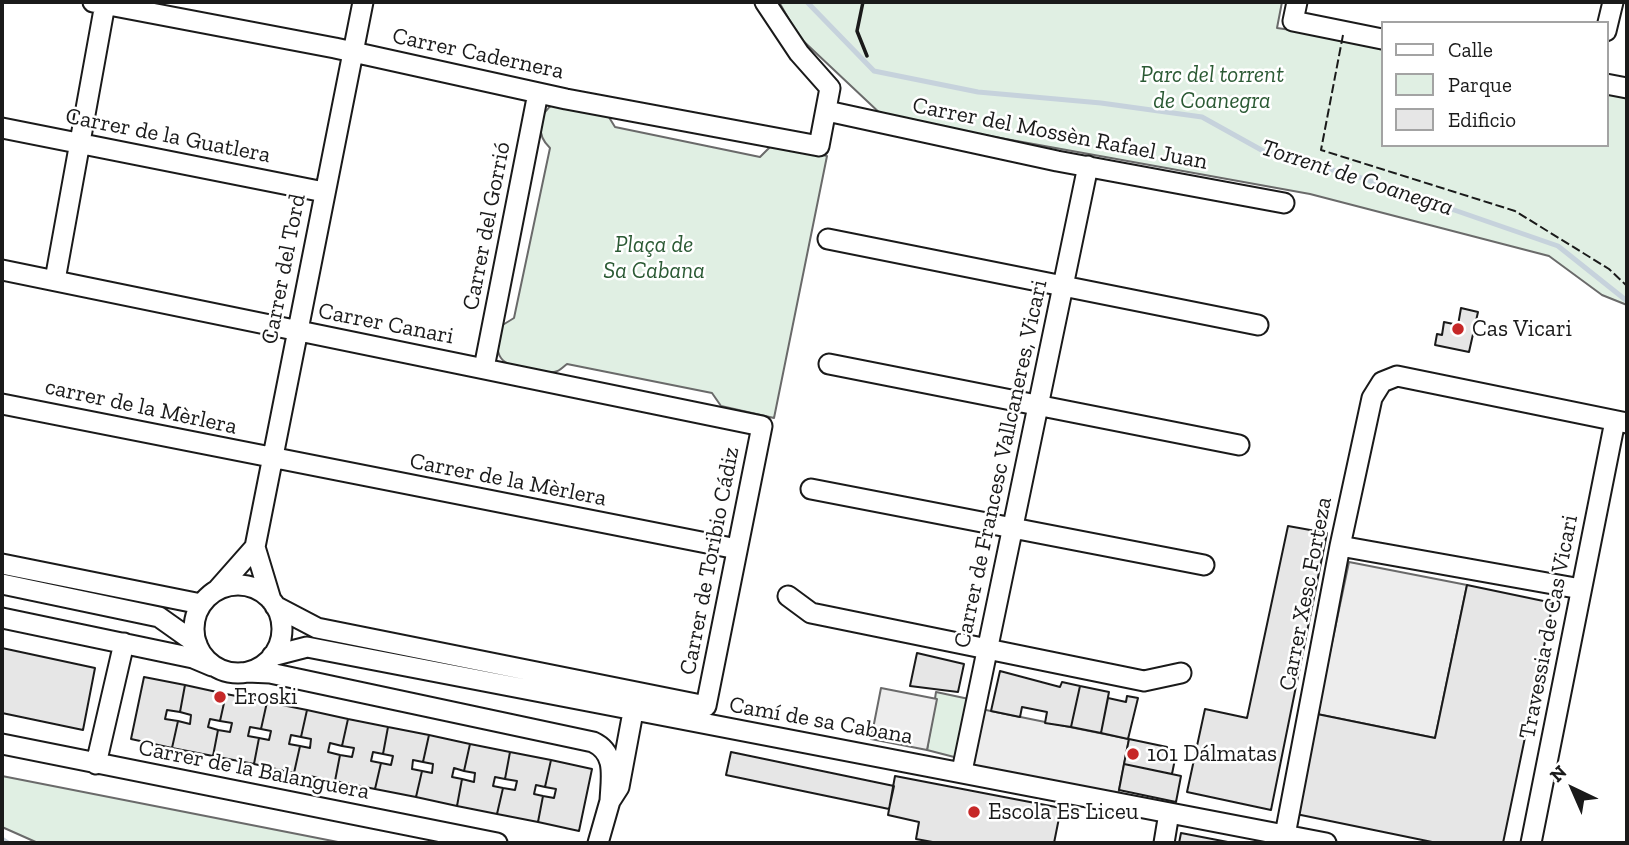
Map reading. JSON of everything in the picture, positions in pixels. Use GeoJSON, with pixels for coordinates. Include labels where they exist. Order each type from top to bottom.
{"type":"FeatureCollection","features":[{"type":"Feature","properties":{"kind":"street","name":"Carrer del Tord"},"geometry":{"type":"LineString","coordinates":[[273,603],[255,547],[363,2]]}},
{"type":"Feature","properties":{"kind":"street"},"geometry":{"type":"LineString","coordinates":[[765,2],[799,53],[830,88],[827,111]]}},
{"type":"Feature","properties":{"kind":"street"},"geometry":{"type":"LineString","coordinates":[[1297,2],[1293,21],[1380,39]]}},
{"type":"Feature","properties":{"kind":"street"},"geometry":{"type":"LineString","coordinates":[[1608,23],[1613,2]]}},
{"type":"Feature","properties":{"kind":"street","name":"Carrer Cadernera"},"geometry":{"type":"LineString","coordinates":[[99,3],[352,52],[538,93],[819,146],[827,111]]}},
{"type":"Feature","properties":{"kind":"street"},"geometry":{"type":"LineString","coordinates":[[55,280],[80,144],[99,3]]}},
{"type":"Feature","properties":{"kind":"street"},"geometry":{"type":"LineString","coordinates":[[1608,84],[1627,88]]}},
{"type":"Feature","properties":{"kind":"street","name":"Carrer del Gorrió"},"geometry":{"type":"LineString","coordinates":[[484,368],[538,93]]}},
{"type":"Feature","properties":{"kind":"street","name":"Carrer del Mossèn Rafael Juan"},"geometry":{"type":"LineString","coordinates":[[827,111],[1088,166],[1284,202]]}},
{"type":"Feature","properties":{"kind":"street","name":"Carrer de la Guatlera"},"geometry":{"type":"LineString","coordinates":[[2,128],[324,192]]}},
{"type":"Feature","properties":{"kind":"street","name":"Carrer de Francesc Vallcaneres, Vicari"},"geometry":{"type":"LineString","coordinates":[[962,771],[1088,166]]}},
{"type":"Feature","properties":{"kind":"street"},"geometry":{"type":"LineString","coordinates":[[828,239],[1258,325]]}},
{"type":"Feature","properties":{"kind":"street","name":"Carrer Canari"},"geometry":{"type":"LineString","coordinates":[[2,270],[762,426]]}},
{"type":"Feature","properties":{"kind":"street"},"geometry":{"type":"LineString","coordinates":[[829,364],[1239,445]]}},
{"type":"Feature","properties":{"kind":"street","name":"Carrer Xesc Forteza"},"geometry":{"type":"LineString","coordinates":[[1281,837],[1372,398],[1382,382],[1397,376],[1621,422]]}},
{"type":"Feature","properties":{"kind":"street","name":"carrer de la Mèrlera"},"geometry":{"type":"LineString","coordinates":[[2,404],[271,459]]}},
{"type":"Feature","properties":{"kind":"street","name":"Travessia de Cas Vicari"},"geometry":{"type":"LineString","coordinates":[[1531,843],[1581,589],[1621,422]]}},
{"type":"Feature","properties":{"kind":"street","name":"Carrer de Toribio Cádiz"},"geometry":{"type":"LineString","coordinates":[[273,603],[317,628],[706,706],[762,426]]}},
{"type":"Feature","properties":{"kind":"street","name":"Carrer de la Mèrlera"},"geometry":{"type":"LineString","coordinates":[[271,459],[737,549]]}},
{"type":"Feature","properties":{"kind":"street"},"geometry":{"type":"LineString","coordinates":[[811,489],[1204,565]]}},
{"type":"Feature","properties":{"kind":"street"},"geometry":{"type":"LineString","coordinates":[[1340,546],[1581,589]]}},
{"type":"Feature","properties":{"kind":"street"},"geometry":{"type":"LineString","coordinates":[[216,667],[204,657],[197,644],[195,621],[206,598],[255,547]]}},
{"type":"Feature","properties":{"kind":"street"},"geometry":{"type":"LineString","coordinates":[[2,564],[206,598]]}},
{"type":"Feature","properties":{"kind":"street"},"geometry":{"type":"LineString","coordinates":[[2,584],[159,617],[197,644]]}},
{"type":"Feature","properties":{"kind":"street"},"geometry":{"type":"LineString","coordinates":[[159,617],[231,585],[260,590],[273,603],[282,628],[280,643],[272,656],[261,666],[247,672]]}},
{"type":"Feature","properties":{"kind":"street"},"geometry":{"type":"LineString","coordinates":[[788,596],[811,613],[1144,681],[1181,673]]}},
{"type":"Feature","properties":{"kind":"street"},"geometry":{"type":"LineString","coordinates":[[2,618],[193,658],[230,672],[270,673],[593,741],[603,746],[611,759],[610,801],[602,839]]}},
{"type":"Feature","properties":{"kind":"street"},"geometry":{"type":"LineString","coordinates":[[282,628],[307,647]]}},
{"type":"Feature","properties":{"kind":"street"},"geometry":{"type":"LineString","coordinates":[[96,764],[124,643]]}},
{"type":"Feature","properties":{"kind":"street"},"geometry":{"type":"LineString","coordinates":[[272,656],[307,647]]}},
{"type":"Feature","properties":{"kind":"street","name":"Camí de sa Cabana"},"geometry":{"type":"LineString","coordinates":[[307,647],[633,712],[962,771],[1281,837],[1326,843]]}},
{"type":"Feature","properties":{"kind":"street"},"geometry":{"type":"LineString","coordinates":[[610,801],[619,787],[633,712]]}},
{"type":"Feature","properties":{"kind":"street","name":"Carrer de la Balanguera"},"geometry":{"type":"LineString","coordinates":[[2,744],[497,843]]}},
{"type":"Feature","properties":{"kind":"street"},"geometry":{"type":"LineString","coordinates":[[1164,843],[1169,813]]}},
{"type":"Feature","properties":{"kind":"green space","name":"Parc del torrent de Coanegra"},"geometry":{"type":"Polygon","coordinates":[[[779,2],[1282,2],[1277,28],[1380,43],[1380,147],[1608,147],[1608,88],[1627,92],[1627,305],[1602,295],[1549,256],[1310,194],[884,117],[799,37],[779,2]]]}},
{"type":"Feature","properties":{"kind":"green space","name":"Plaça de Sa Cabana"},"geometry":{"type":"Polygon","coordinates":[[[555,103],[607,114],[615,127],[760,157],[770,147],[777,146],[827,156],[774,418],[721,406],[712,393],[567,364],[556,372],[534,371],[511,365],[501,358],[498,346],[501,326],[514,318],[550,148],[542,137],[540,125],[545,113],[555,103]]]}},
{"type":"Feature","properties":{"kind":"green space"},"geometry":{"type":"Polygon","coordinates":[[[936,692],[969,699],[958,758],[927,750],[936,692]]]}},
{"type":"Feature","properties":{"kind":"green space"},"geometry":{"type":"Polygon","coordinates":[[[2,776],[343,843],[38,843],[2,827],[2,776]]]}},
{"type":"Feature","properties":{"kind":"shaded area"},"geometry":{"type":"Polygon","coordinates":[[[1349,562],[1467,585],[1435,738],[1317,714],[1349,562]]]}},
{"type":"Feature","properties":{"kind":"shaded area"},"geometry":{"type":"Polygon","coordinates":[[[881,688],[937,699],[927,750],[871,739],[881,688]]]}},
{"type":"Feature","properties":{"kind":"shaded area"},"geometry":{"type":"Polygon","coordinates":[[[981,709],[1129,739],[1118,795],[969,765],[981,709]]]}},
{"type":"Feature","properties":{"kind":"building","name":"Cas Vicari"},"geometry":{"type":"Polygon","coordinates":[[[1461,308],[1478,312],[1469,352],[1435,345],[1437,334],[1442,335],[1444,322],[1458,325],[1461,308]]]}},
{"type":"Feature","properties":{"kind":"building"},"geometry":{"type":"Polygon","coordinates":[[[1288,526],[1327,533],[1271,810],[1187,792],[1205,709],[1247,718],[1288,526]]]}},
{"type":"Feature","properties":{"kind":"building"},"geometry":{"type":"Polygon","coordinates":[[[1467,585],[1553,603],[1503,843],[1437,843],[1296,814],[1317,714],[1435,738],[1467,585]]]}},
{"type":"Feature","properties":{"kind":"building"},"geometry":{"type":"Polygon","coordinates":[[[2,648],[95,668],[83,730],[2,713],[2,648]]]}},
{"type":"Feature","properties":{"kind":"building"},"geometry":{"type":"Polygon","coordinates":[[[917,653],[964,664],[958,692],[910,686],[917,653]]]}},
{"type":"Feature","properties":{"kind":"building"},"geometry":{"type":"Polygon","coordinates":[[[1000,671],[1060,687],[1062,682],[1080,686],[1071,727],[1045,723],[1047,712],[1022,707],[1020,717],[991,711],[1000,671]]]}},
{"type":"Feature","properties":{"kind":"building"},"geometry":{"type":"Polygon","coordinates":[[[144,677],[185,685],[180,712],[167,710],[165,719],[178,721],[172,748],[131,739],[144,677]]]}},
{"type":"Feature","properties":{"kind":"building"},"geometry":{"type":"Polygon","coordinates":[[[185,685],[226,694],[220,721],[210,719],[208,727],[218,730],[213,756],[172,748],[178,721],[190,724],[191,715],[180,712],[185,685]]]}},
{"type":"Feature","properties":{"kind":"building"},"geometry":{"type":"Polygon","coordinates":[[[1080,686],[1109,692],[1101,733],[1071,727],[1080,686]]]}},
{"type":"Feature","properties":{"kind":"building"},"geometry":{"type":"Polygon","coordinates":[[[226,694],[267,702],[261,729],[250,727],[248,736],[259,738],[254,764],[213,756],[218,730],[230,732],[232,723],[220,721],[226,694]]]}},
{"type":"Feature","properties":{"kind":"building"},"geometry":{"type":"Polygon","coordinates":[[[1127,696],[1138,698],[1128,739],[1101,733],[1108,698],[1126,702],[1127,696]]]}},
{"type":"Feature","properties":{"kind":"building"},"geometry":{"type":"Polygon","coordinates":[[[267,702],[307,710],[301,737],[291,735],[289,744],[300,746],[294,773],[254,764],[259,738],[269,740],[271,731],[261,729],[267,702]]]}},
{"type":"Feature","properties":{"kind":"building"},"geometry":{"type":"Polygon","coordinates":[[[307,710],[348,719],[342,746],[330,743],[328,752],[340,755],[335,781],[294,773],[300,746],[310,748],[311,739],[301,737],[307,710]]]}},
{"type":"Feature","properties":{"kind":"building"},"geometry":{"type":"Polygon","coordinates":[[[348,719],[388,727],[383,754],[373,752],[371,761],[381,763],[375,789],[335,781],[340,755],[352,757],[354,748],[342,746],[348,719]]]}},
{"type":"Feature","properties":{"kind":"building"},"geometry":{"type":"Polygon","coordinates":[[[388,727],[429,735],[423,762],[413,760],[412,769],[422,771],[416,797],[375,789],[381,763],[391,765],[393,756],[383,754],[388,727]]]}},
{"type":"Feature","properties":{"kind":"building"},"geometry":{"type":"Polygon","coordinates":[[[429,735],[470,744],[464,771],[454,768],[452,777],[462,779],[457,806],[416,797],[422,771],[432,773],[433,764],[423,762],[429,735]]]}},
{"type":"Feature","properties":{"kind":"building"},"geometry":{"type":"Polygon","coordinates":[[[1129,739],[1167,747],[1165,757],[1175,759],[1172,774],[1124,764],[1129,739]]]}},
{"type":"Feature","properties":{"kind":"building"},"geometry":{"type":"Polygon","coordinates":[[[470,744],[510,752],[505,779],[495,777],[493,786],[503,788],[497,814],[457,806],[462,779],[474,782],[475,773],[464,771],[470,744]]]}},
{"type":"Feature","properties":{"kind":"building"},"geometry":{"type":"Polygon","coordinates":[[[510,752],[551,760],[545,787],[536,785],[534,794],[543,796],[538,822],[497,814],[503,788],[515,790],[517,781],[505,779],[510,752]]]}},
{"type":"Feature","properties":{"kind":"building"},"geometry":{"type":"Polygon","coordinates":[[[731,752],[894,786],[889,809],[726,775],[731,752]]]}},
{"type":"Feature","properties":{"kind":"building"},"geometry":{"type":"Polygon","coordinates":[[[551,760],[592,769],[579,831],[538,822],[543,796],[554,798],[556,789],[545,787],[551,760]]]}},
{"type":"Feature","properties":{"kind":"building"},"geometry":{"type":"Polygon","coordinates":[[[1124,764],[1181,776],[1176,802],[1119,790],[1124,764]]]}},
{"type":"Feature","properties":{"kind":"building","name":"Escola Es Liceu"},"geometry":{"type":"Polygon","coordinates":[[[895,776],[1061,808],[1054,843],[938,843],[916,839],[919,822],[888,815],[895,776]]]}},
{"type":"Feature","properties":{"kind":"building"},"geometry":{"type":"Polygon","coordinates":[[[1181,833],[1233,843],[1179,843],[1181,833]]]}},
{"type":"Feature","properties":{"kind":"waterway","name":"Torrent de Coanegra"},"geometry":{"type":"LineString","coordinates":[[807,2],[874,71],[978,92],[1101,103],[1202,117],[1265,152],[1359,177],[1558,246],[1627,301]]}},
{"type":"Feature","properties":{"kind":"waterway"},"geometry":{"type":"LineString","coordinates":[[2,839],[8,843]]}},
{"type":"Feature","properties":{"kind":"fence"},"geometry":{"type":"LineString","coordinates":[[1343,35],[1321,150],[1515,211],[1609,269],[1627,286]]}},
{"type":"Feature","properties":{"kind":"wall"},"geometry":{"type":"LineString","coordinates":[[863,2],[857,31],[867,56]]}},
{"type":"Feature","properties":{"kind":"place","name":"Cas Vicari"},"geometry":{"type":"Point","coordinates":[1458,329]}},
{"type":"Feature","properties":{"kind":"place","name":"Eroski"},"geometry":{"type":"Point","coordinates":[220,697]}},
{"type":"Feature","properties":{"kind":"place","name":"101 Dálmatas"},"geometry":{"type":"Point","coordinates":[1133,754]}},
{"type":"Feature","properties":{"kind":"place","name":"Escola Es Liceu"},"geometry":{"type":"Point","coordinates":[974,812]}}]}
